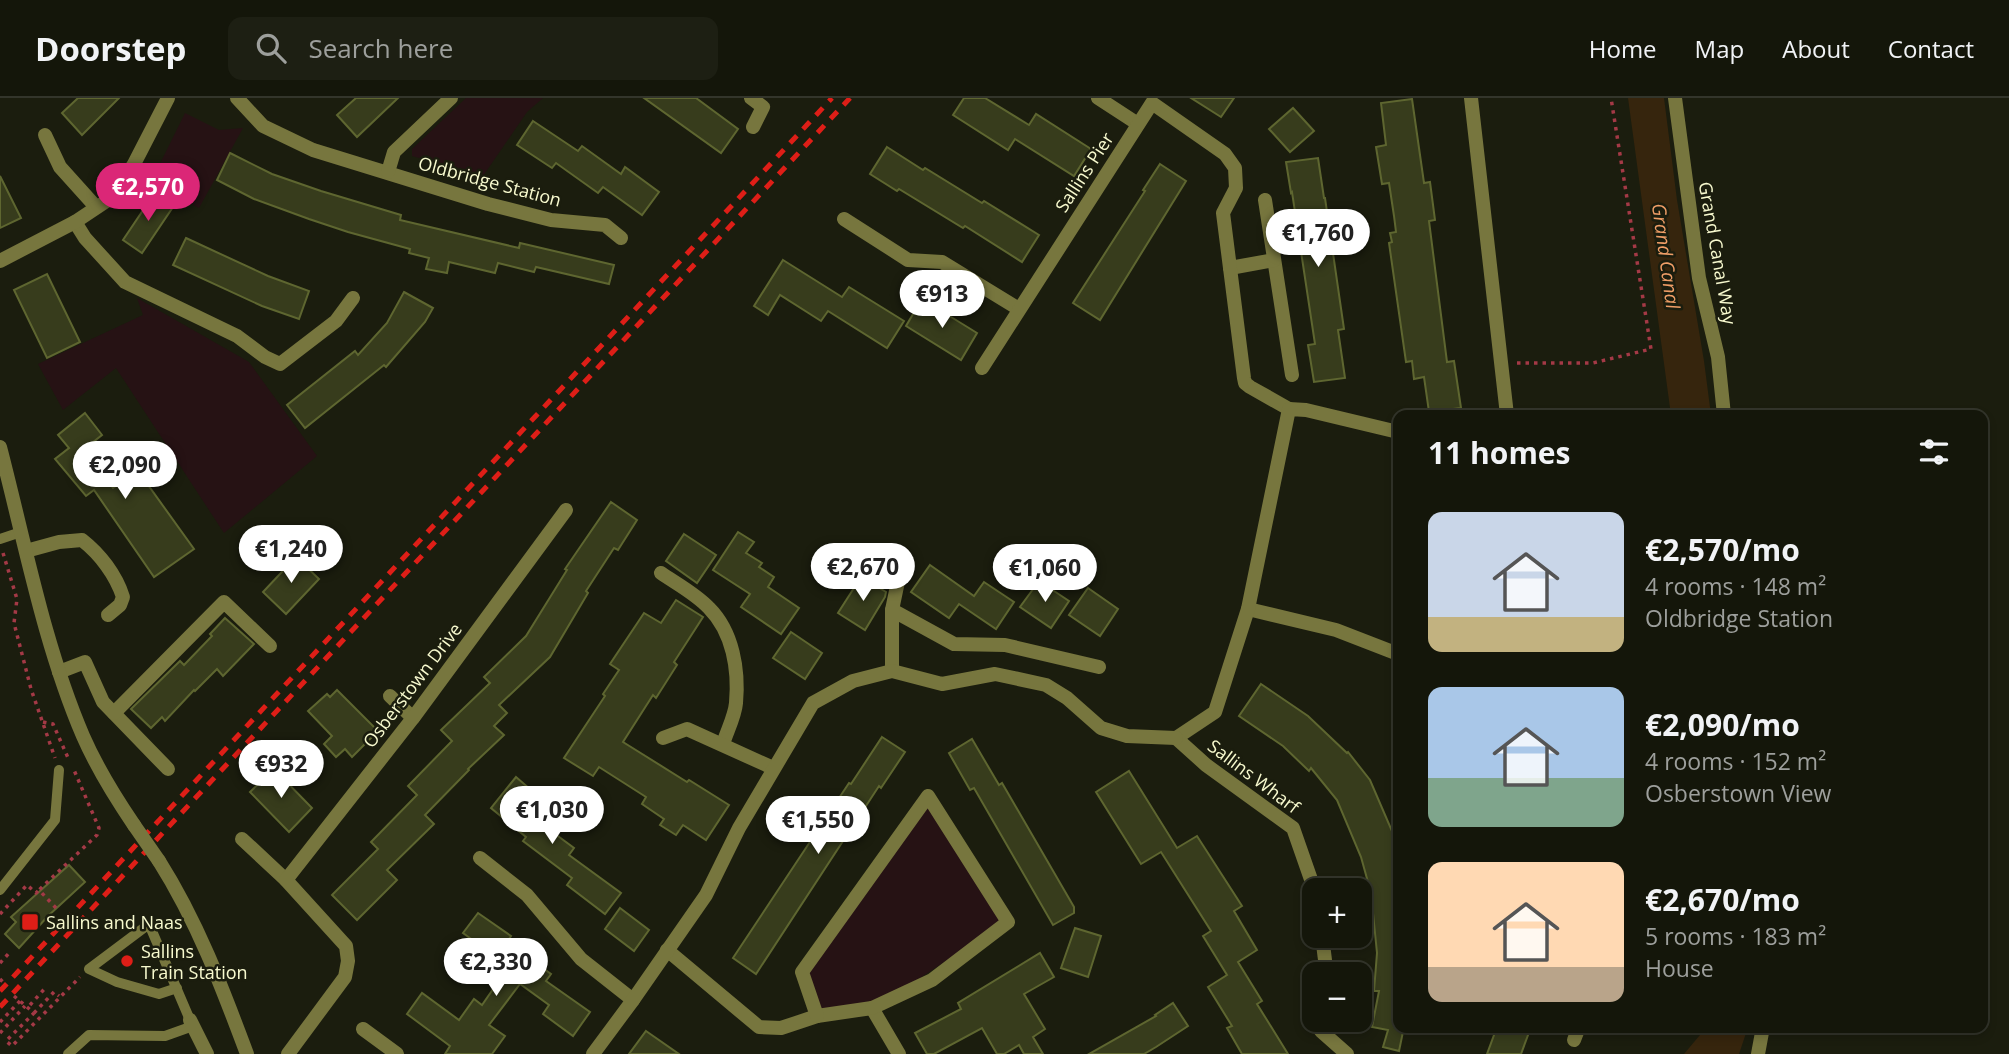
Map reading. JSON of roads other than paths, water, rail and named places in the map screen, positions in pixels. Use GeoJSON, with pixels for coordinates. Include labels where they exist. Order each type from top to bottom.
{"type":"FeatureCollection","features":[{"type":"Feature","properties":{"kind":"street"},"geometry":{"type":"LineString","coordinates":[[0,261],[75,222],[114,196],[168,98]]}},
{"type":"Feature","properties":{"kind":"street","name":"Oldbridge Station"},"geometry":{"type":"LineString","coordinates":[[237,98],[263,126],[313,150],[488,204],[551,220],[605,225],[621,238]]}},
{"type":"Feature","properties":{"kind":"street","name":"Oldbridge Station"},"geometry":{"type":"LineString","coordinates":[[388,172],[394,152],[451,98]]}},
{"type":"Feature","properties":{"kind":"street"},"geometry":{"type":"LineString","coordinates":[[751,98],[763,107],[753,127]]}},
{"type":"Feature","properties":{"kind":"street"},"geometry":{"type":"LineString","coordinates":[[1098,98],[1138,124]]}},
{"type":"Feature","properties":{"kind":"street"},"geometry":{"type":"LineString","coordinates":[[1471,98],[1506,410]]}},
{"type":"Feature","properties":{"kind":"street","name":"Grand Canal Way"},"geometry":{"type":"LineString","coordinates":[[1675,98],[1699,278],[1718,357],[1723,410]]}},
{"type":"Feature","properties":{"kind":"street","name":"Sallins Pier"},"geometry":{"type":"LineString","coordinates":[[982,369],[1153,101],[1225,154],[1236,168],[1236,188],[1223,213],[1245,383],[1289,409],[1306,410],[1393,431]]}},
{"type":"Feature","properties":{"kind":"street"},"geometry":{"type":"LineString","coordinates":[[45,135],[60,167],[96,207]]}},
{"type":"Feature","properties":{"kind":"street"},"geometry":{"type":"LineString","coordinates":[[1265,200],[1292,374]]}},
{"type":"Feature","properties":{"kind":"street"},"geometry":{"type":"LineString","coordinates":[[844,219],[908,260],[942,262],[1019,309]]}},
{"type":"Feature","properties":{"kind":"street"},"geometry":{"type":"LineString","coordinates":[[75,222],[85,238],[125,282],[237,336],[265,357],[280,364],[336,321],[353,298]]}},
{"type":"Feature","properties":{"kind":"street"},"geometry":{"type":"LineString","coordinates":[[1230,268],[1274,261]]}},
{"type":"Feature","properties":{"kind":"street"},"geometry":{"type":"LineString","coordinates":[[593,1054],[706,895],[739,828],[813,704],[853,681],[892,671],[942,684],[995,674],[1046,685],[1067,698],[1101,728],[1127,736],[1175,738],[1215,712],[1248,608],[1289,409]]}},
{"type":"Feature","properties":{"kind":"street"},"geometry":{"type":"LineString","coordinates":[[0,447],[59,672],[74,714],[110,788],[182,899],[209,956],[247,1054]]}},
{"type":"Feature","properties":{"kind":"street","name":"Osberstown Drive"},"geometry":{"type":"LineString","coordinates":[[286,880],[413,718],[566,510]]}},
{"type":"Feature","properties":{"kind":"street"},"geometry":{"type":"LineString","coordinates":[[26,551],[58,542],[82,540],[96,552],[120,588],[123,597],[120,605],[108,615]]}},
{"type":"Feature","properties":{"kind":"street"},"geometry":{"type":"LineString","coordinates":[[892,671],[892,610],[901,567]]}},
{"type":"Feature","properties":{"kind":"street"},"geometry":{"type":"LineString","coordinates":[[661,573],[707,605],[727,632],[733,650],[736,705],[723,744]]}},
{"type":"Feature","properties":{"kind":"street"},"geometry":{"type":"LineString","coordinates":[[114,713],[224,602],[270,646]]}},
{"type":"Feature","properties":{"kind":"street"},"geometry":{"type":"LineString","coordinates":[[1248,608],[1336,630],[1393,652]]}},
{"type":"Feature","properties":{"kind":"street"},"geometry":{"type":"LineString","coordinates":[[892,610],[954,644],[1005,645],[1099,667]]}},
{"type":"Feature","properties":{"kind":"street"},"geometry":{"type":"LineString","coordinates":[[59,672],[85,662],[103,702],[168,769]]}},
{"type":"Feature","properties":{"kind":"street"},"geometry":{"type":"LineString","coordinates":[[390,696],[413,718]]}},
{"type":"Feature","properties":{"kind":"street"},"geometry":{"type":"LineString","coordinates":[[663,738],[687,729],[773,768]]}},
{"type":"Feature","properties":{"kind":"street","name":"Sallins Wharf"},"geometry":{"type":"LineString","coordinates":[[1175,738],[1213,771],[1293,828],[1310,878]]}},
{"type":"Feature","properties":{"kind":"street"},"geometry":{"type":"LineString","coordinates":[[667,950],[759,1027],[781,1028],[817,1016],[872,1008],[932,980],[1008,922],[928,796],[802,972],[817,1016]]}},
{"type":"Feature","properties":{"kind":"street"},"geometry":{"type":"LineString","coordinates":[[242,839],[286,880],[346,946],[348,961],[345,977],[288,1054]]}},
{"type":"Feature","properties":{"kind":"street"},"geometry":{"type":"LineString","coordinates":[[480,858],[527,895],[581,959],[633,1000]]}},
{"type":"Feature","properties":{"kind":"street"},"geometry":{"type":"LineString","coordinates":[[872,1008],[900,1054]]}},
{"type":"Feature","properties":{"kind":"street"},"geometry":{"type":"LineString","coordinates":[[192,1023],[207,1054]]}},
{"type":"Feature","properties":{"kind":"street"},"geometry":{"type":"LineString","coordinates":[[363,1029],[397,1054]]}},
{"type":"Feature","properties":{"kind":"street"},"geometry":{"type":"LineString","coordinates":[[1322,1032],[1347,1054]]}},
{"type":"Feature","properties":{"kind":"street"},"geometry":{"type":"LineString","coordinates":[[1758,1054],[1762,1033]]}},
{"type":"Feature","properties":{"kind":"lane"},"geometry":{"type":"LineString","coordinates":[[0,542],[21,532]]}},
{"type":"Feature","properties":{"kind":"lane"},"geometry":{"type":"LineString","coordinates":[[0,890],[55,820],[59,770]]}},
{"type":"Feature","properties":{"kind":"lane"},"geometry":{"type":"LineString","coordinates":[[68,1054],[89,1035],[165,1036],[192,1023],[177,988],[149,924],[89,969],[117,982],[159,994],[177,988]]}},
{"type":"Feature","properties":{"kind":"water","name":"Grand Canal"},"geometry":{"type":"Polygon","coordinates":[[[1628,98],[1664,98],[1677,200],[1710,410],[1670,410],[1628,98]]]}},
{"type":"Feature","properties":{"kind":"water"},"geometry":{"type":"Polygon","coordinates":[[[1746,1033],[1739,1054],[1684,1054],[1700,1035],[1746,1033]]]}},
{"type":"Feature","properties":{"kind":"railway"},"geometry":{"type":"LineString","coordinates":[[0,991],[832,98]]}},
{"type":"Feature","properties":{"kind":"railway"},"geometry":{"type":"LineString","coordinates":[[0,1007],[850,98]]}},
{"type":"Feature","properties":{"kind":"place","name":"Sallins and Naas"},"geometry":{"type":"Point","coordinates":[30,922]}},
{"type":"Feature","properties":{"kind":"place","name":"Sallins Train Station"},"geometry":{"type":"Point","coordinates":[127,961]}}]}
